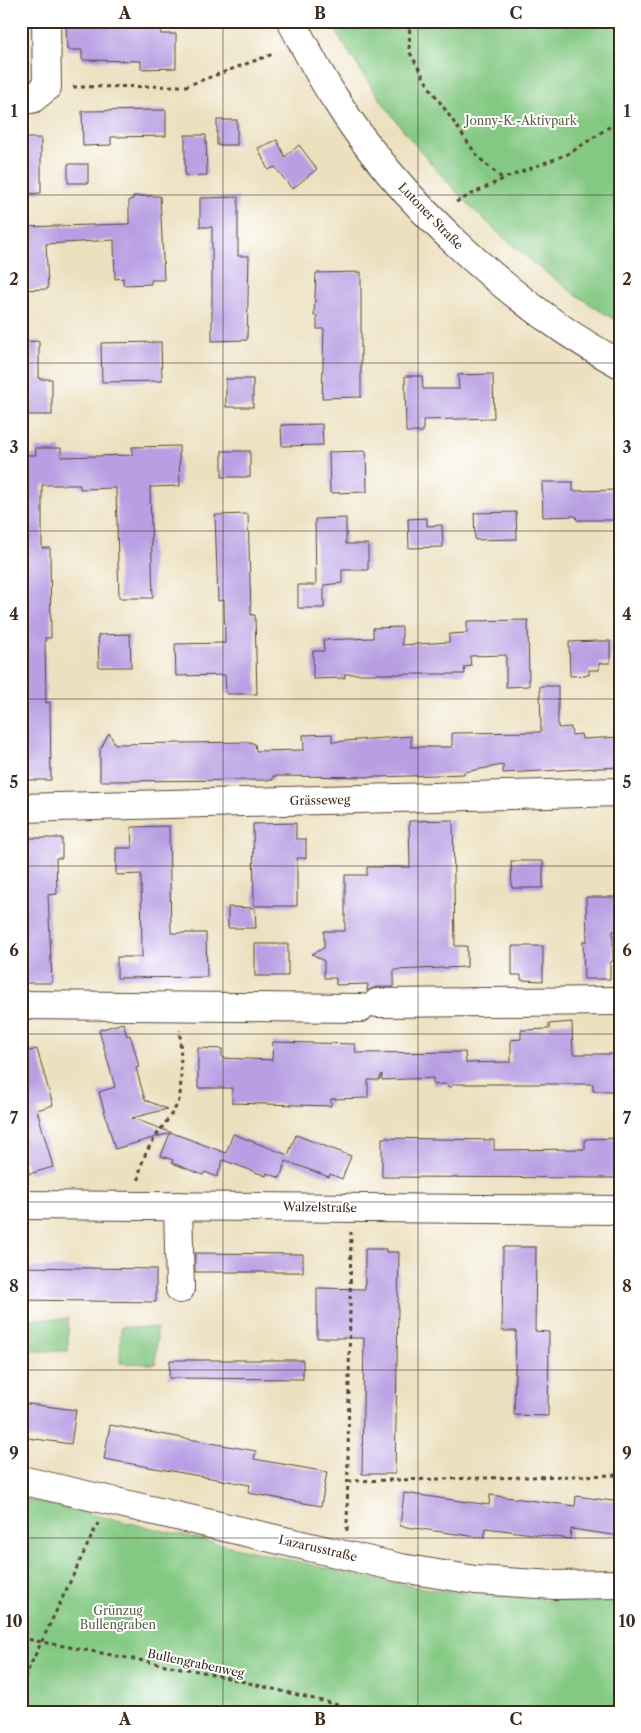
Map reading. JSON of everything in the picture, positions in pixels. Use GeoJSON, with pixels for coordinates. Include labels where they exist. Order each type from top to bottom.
{"type":"FeatureCollection","features":[{"type":"Feature","properties":{"kind":"street"},"geometry":{"type":"LineString","coordinates":[[33,95],[46,21]]}},
{"type":"Feature","properties":{"kind":"street","name":"Lutoner Straße"},"geometry":{"type":"LineString","coordinates":[[291,21],[335,98],[365,140],[428,216],[468,254],[533,307],[620,364]]}},
{"type":"Feature","properties":{"kind":"street","name":"Grässeweg"},"geometry":{"type":"LineString","coordinates":[[21,808],[620,792]]}},
{"type":"Feature","properties":{"kind":"street"},"geometry":{"type":"LineString","coordinates":[[21,1005],[369,1006],[620,1000]]}},
{"type":"Feature","properties":{"kind":"street","name":"Walzelstraße"},"geometry":{"type":"LineString","coordinates":[[21,1205],[620,1210]]}},
{"type":"Feature","properties":{"kind":"street"},"geometry":{"type":"LineString","coordinates":[[178,1206],[180,1289]]}},
{"type":"Feature","properties":{"kind":"street","name":"Lazarusstraße"},"geometry":{"type":"LineString","coordinates":[[21,1480],[401,1568],[475,1580],[554,1585],[620,1584]]}},
{"type":"Feature","properties":{"kind":"path"},"geometry":{"type":"LineString","coordinates":[[410,21],[408,51],[478,157],[503,179]]}},
{"type":"Feature","properties":{"kind":"path"},"geometry":{"type":"LineString","coordinates":[[33,95],[186,86],[273,54]]}},
{"type":"Feature","properties":{"kind":"path"},"geometry":{"type":"LineString","coordinates":[[456,202],[503,179],[570,153],[620,120]]}},
{"type":"Feature","properties":{"kind":"path"},"geometry":{"type":"LineString","coordinates":[[139,1182],[139,1172],[151,1143],[179,1101],[180,1006]]}},
{"type":"Feature","properties":{"kind":"path"},"geometry":{"type":"LineString","coordinates":[[347,1539],[351,1208]]}},
{"type":"Feature","properties":{"kind":"path"},"geometry":{"type":"LineString","coordinates":[[348,1481],[620,1475]]}},
{"type":"Feature","properties":{"kind":"path"},"geometry":{"type":"LineString","coordinates":[[21,1685],[100,1520]]}},
{"type":"Feature","properties":{"kind":"path","name":"Bullengrabenweg"},"geometry":{"type":"LineString","coordinates":[[21,1638],[208,1673],[366,1712]]}},
{"type":"Feature","properties":{"kind":"green space","name":"Jonny-K.-Aktivpark"},"geometry":{"type":"Polygon","coordinates":[[[330,21],[620,21],[620,323],[575,294],[533,262],[493,228],[456,191],[388,110],[330,21]]]}},
{"type":"Feature","properties":{"kind":"green space"},"geometry":{"type":"Polygon","coordinates":[[[21,1319],[68,1319],[68,1351],[21,1351],[21,1319]]]}},
{"type":"Feature","properties":{"kind":"green space"},"geometry":{"type":"Polygon","coordinates":[[[121,1327],[157,1328],[156,1364],[120,1363],[121,1327]]]}},
{"type":"Feature","properties":{"kind":"green space","name":"Grünzug Bullengraben"},"geometry":{"type":"Polygon","coordinates":[[[21,1498],[373,1579],[440,1591],[551,1600],[620,1600],[620,1712],[21,1712],[21,1498]]]}},
{"type":"Feature","properties":{"kind":"building"},"geometry":{"type":"Polygon","coordinates":[[[66,21],[160,21],[161,34],[176,34],[176,68],[141,69],[141,61],[82,60],[82,50],[67,50],[66,21]]]}},
{"type":"Feature","properties":{"kind":"building"},"geometry":{"type":"Polygon","coordinates":[[[166,110],[166,136],[111,137],[111,145],[83,146],[82,111],[166,110]]]}},
{"type":"Feature","properties":{"kind":"building"},"geometry":{"type":"Polygon","coordinates":[[[217,120],[237,120],[237,145],[217,145],[217,120]]]}},
{"type":"Feature","properties":{"kind":"building"},"geometry":{"type":"Polygon","coordinates":[[[185,135],[206,135],[207,175],[185,176],[185,135]]]}},
{"type":"Feature","properties":{"kind":"building"},"geometry":{"type":"Polygon","coordinates":[[[23,138],[41,138],[41,193],[25,194],[24,170],[21,170],[23,138]]]}},
{"type":"Feature","properties":{"kind":"building"},"geometry":{"type":"Polygon","coordinates":[[[277,140],[285,157],[299,145],[317,169],[292,189],[275,167],[268,170],[258,148],[277,140]]]}},
{"type":"Feature","properties":{"kind":"building"},"geometry":{"type":"Polygon","coordinates":[[[68,164],[88,164],[88,183],[68,183],[68,164]]]}},
{"type":"Feature","properties":{"kind":"building"},"geometry":{"type":"Polygon","coordinates":[[[133,196],[160,196],[164,280],[151,280],[151,284],[123,285],[123,278],[115,279],[114,240],[46,244],[48,289],[21,290],[21,227],[129,224],[129,200],[133,199],[133,196]]]}},
{"type":"Feature","properties":{"kind":"building"},"geometry":{"type":"Polygon","coordinates":[[[238,197],[238,256],[249,256],[247,340],[212,341],[212,227],[200,227],[200,198],[238,197]]]}},
{"type":"Feature","properties":{"kind":"building"},"geometry":{"type":"Polygon","coordinates":[[[361,272],[361,397],[322,398],[324,329],[317,329],[317,316],[314,316],[316,273],[361,272]]]}},
{"type":"Feature","properties":{"kind":"building"},"geometry":{"type":"Polygon","coordinates":[[[39,341],[39,379],[52,379],[52,415],[21,415],[21,342],[39,341]]]}},
{"type":"Feature","properties":{"kind":"building"},"geometry":{"type":"Polygon","coordinates":[[[161,342],[162,381],[102,382],[101,343],[161,342]]]}},
{"type":"Feature","properties":{"kind":"building"},"geometry":{"type":"Polygon","coordinates":[[[493,374],[494,418],[423,420],[423,432],[406,432],[405,376],[422,376],[423,389],[459,389],[458,375],[493,374]]]}},
{"type":"Feature","properties":{"kind":"building"},"geometry":{"type":"Polygon","coordinates":[[[226,379],[253,379],[253,407],[226,407],[226,379]]]}},
{"type":"Feature","properties":{"kind":"building"},"geometry":{"type":"Polygon","coordinates":[[[322,424],[323,445],[282,446],[281,425],[322,424]]]}},
{"type":"Feature","properties":{"kind":"building"},"geometry":{"type":"Polygon","coordinates":[[[179,446],[180,486],[150,487],[153,598],[119,598],[116,488],[80,489],[80,485],[42,485],[42,548],[50,548],[51,638],[45,638],[46,703],[50,702],[51,780],[21,780],[21,455],[36,455],[35,448],[61,448],[61,457],[132,455],[132,447],[179,446]]]}},
{"type":"Feature","properties":{"kind":"building"},"geometry":{"type":"Polygon","coordinates":[[[222,451],[250,451],[250,477],[222,477],[222,451]]]}},
{"type":"Feature","properties":{"kind":"building"},"geometry":{"type":"Polygon","coordinates":[[[366,451],[367,492],[330,493],[329,452],[366,451]]]}},
{"type":"Feature","properties":{"kind":"building"},"geometry":{"type":"Polygon","coordinates":[[[542,482],[573,482],[573,491],[620,490],[620,520],[577,520],[576,516],[543,517],[542,482]]]}},
{"type":"Feature","properties":{"kind":"building"},"geometry":{"type":"Polygon","coordinates":[[[516,512],[517,539],[475,540],[474,513],[516,512]]]}},
{"type":"Feature","properties":{"kind":"building"},"geometry":{"type":"Polygon","coordinates":[[[248,514],[251,615],[255,615],[257,694],[226,694],[225,675],[176,676],[175,644],[225,643],[224,600],[218,601],[215,515],[248,514]]]}},
{"type":"Feature","properties":{"kind":"building"},"geometry":{"type":"Polygon","coordinates":[[[346,518],[346,544],[368,544],[368,570],[342,570],[342,583],[324,585],[324,608],[298,608],[298,585],[316,585],[315,519],[346,518]]]}},
{"type":"Feature","properties":{"kind":"building"},"geometry":{"type":"Polygon","coordinates":[[[427,518],[427,526],[442,525],[443,547],[409,548],[408,519],[427,518]]]}},
{"type":"Feature","properties":{"kind":"building"},"geometry":{"type":"Polygon","coordinates":[[[528,620],[529,686],[506,687],[506,655],[470,656],[471,666],[464,667],[465,674],[345,674],[345,678],[313,679],[313,651],[324,651],[323,640],[373,638],[373,628],[402,627],[402,645],[449,642],[449,634],[467,633],[467,621],[528,620]]]}},
{"type":"Feature","properties":{"kind":"building"},"geometry":{"type":"Polygon","coordinates":[[[130,634],[131,667],[99,667],[98,635],[130,634]]]}},
{"type":"Feature","properties":{"kind":"building"},"geometry":{"type":"Polygon","coordinates":[[[610,641],[610,663],[599,663],[599,670],[589,670],[589,675],[570,676],[569,642],[610,641]]]}},
{"type":"Feature","properties":{"kind":"building"},"geometry":{"type":"Polygon","coordinates":[[[540,686],[558,686],[558,728],[571,727],[572,735],[581,734],[582,739],[620,737],[620,767],[503,773],[503,765],[464,772],[464,774],[380,777],[273,776],[273,780],[100,781],[100,750],[109,733],[115,744],[250,742],[255,744],[256,751],[304,750],[303,735],[332,734],[332,742],[411,736],[411,747],[452,747],[452,733],[541,732],[540,686]]]}},
{"type":"Feature","properties":{"kind":"building"},"geometry":{"type":"Polygon","coordinates":[[[453,820],[455,946],[467,946],[467,967],[394,970],[394,987],[376,987],[367,991],[368,984],[336,985],[336,978],[324,978],[324,961],[312,954],[324,948],[324,931],[345,931],[345,875],[367,875],[367,867],[410,867],[409,821],[453,820]]]}},
{"type":"Feature","properties":{"kind":"building"},"geometry":{"type":"Polygon","coordinates":[[[296,823],[296,839],[306,839],[306,858],[297,858],[297,906],[254,906],[253,824],[296,823]]]}},
{"type":"Feature","properties":{"kind":"building"},"geometry":{"type":"Polygon","coordinates":[[[169,826],[171,933],[206,933],[207,977],[117,978],[117,957],[142,957],[141,874],[116,875],[116,848],[132,848],[131,827],[169,826]]]}},
{"type":"Feature","properties":{"kind":"building"},"geometry":{"type":"Polygon","coordinates":[[[21,838],[62,838],[62,858],[56,858],[57,894],[48,895],[52,983],[21,983],[21,838]]]}},
{"type":"Feature","properties":{"kind":"building"},"geometry":{"type":"Polygon","coordinates":[[[511,861],[543,861],[543,888],[512,888],[511,861]]]}},
{"type":"Feature","properties":{"kind":"building"},"geometry":{"type":"Polygon","coordinates":[[[586,897],[617,897],[620,931],[613,931],[613,961],[610,963],[610,979],[584,979],[583,941],[587,941],[586,897]]]}},
{"type":"Feature","properties":{"kind":"building"},"geometry":{"type":"Polygon","coordinates":[[[228,907],[255,908],[256,928],[228,928],[228,907]]]}},
{"type":"Feature","properties":{"kind":"building"},"geometry":{"type":"Polygon","coordinates":[[[255,944],[288,944],[288,976],[255,976],[255,944]]]}},
{"type":"Feature","properties":{"kind":"building"},"geometry":{"type":"Polygon","coordinates":[[[512,946],[543,946],[543,981],[521,980],[521,975],[512,975],[512,946]]]}},
{"type":"Feature","properties":{"kind":"building"},"geometry":{"type":"Polygon","coordinates":[[[572,1022],[573,1054],[620,1054],[620,1091],[593,1091],[593,1084],[454,1084],[450,1088],[446,1084],[433,1085],[433,1078],[382,1080],[382,1074],[379,1080],[368,1080],[368,1098],[331,1099],[331,1106],[232,1103],[232,1088],[198,1088],[198,1048],[222,1049],[222,1058],[272,1060],[273,1042],[355,1044],[356,1053],[465,1052],[466,1063],[511,1062],[511,1040],[521,1039],[521,1030],[549,1029],[549,1024],[572,1022]]]}},
{"type":"Feature","properties":{"kind":"building"},"geometry":{"type":"Polygon","coordinates":[[[123,1023],[127,1036],[130,1035],[135,1051],[139,1067],[136,1068],[145,1100],[167,1109],[132,1118],[226,1153],[233,1134],[288,1155],[296,1135],[351,1156],[342,1179],[330,1174],[329,1177],[286,1161],[280,1178],[267,1173],[266,1176],[223,1160],[217,1177],[205,1172],[203,1175],[172,1163],[173,1160],[161,1156],[170,1133],[115,1149],[99,1092],[115,1087],[99,1030],[123,1023]]]}},
{"type":"Feature","properties":{"kind":"building"},"geometry":{"type":"Polygon","coordinates":[[[37,1049],[53,1105],[37,1110],[53,1167],[29,1174],[26,1161],[21,1162],[21,1053],[37,1049]]]}},
{"type":"Feature","properties":{"kind":"building"},"geometry":{"type":"Polygon","coordinates":[[[382,1138],[494,1140],[494,1150],[585,1149],[585,1139],[620,1138],[620,1178],[382,1177],[382,1138]]]}},
{"type":"Feature","properties":{"kind":"building"},"geometry":{"type":"Polygon","coordinates":[[[503,1247],[536,1247],[535,1331],[549,1332],[548,1416],[514,1415],[516,1331],[502,1331],[503,1247]]]}},
{"type":"Feature","properties":{"kind":"building"},"geometry":{"type":"Polygon","coordinates":[[[365,1249],[386,1249],[386,1252],[399,1252],[395,1474],[362,1474],[364,1338],[317,1338],[317,1288],[365,1289],[365,1249]]]}},
{"type":"Feature","properties":{"kind":"building"},"geometry":{"type":"Polygon","coordinates":[[[195,1253],[303,1254],[303,1272],[195,1272],[195,1253]]]}},
{"type":"Feature","properties":{"kind":"building"},"geometry":{"type":"Polygon","coordinates":[[[21,1267],[156,1269],[156,1302],[21,1300],[21,1267]]]}},
{"type":"Feature","properties":{"kind":"building"},"geometry":{"type":"Polygon","coordinates":[[[170,1360],[303,1360],[303,1379],[169,1378],[170,1360]]]}},
{"type":"Feature","properties":{"kind":"building"},"geometry":{"type":"Polygon","coordinates":[[[21,1403],[76,1410],[71,1444],[21,1437],[21,1403]]]}},
{"type":"Feature","properties":{"kind":"building"},"geometry":{"type":"Polygon","coordinates":[[[110,1425],[256,1451],[254,1459],[327,1472],[321,1506],[248,1493],[250,1485],[104,1459],[110,1425]]]}},
{"type":"Feature","properties":{"kind":"building"},"geometry":{"type":"Polygon","coordinates":[[[404,1493],[489,1505],[490,1495],[575,1506],[576,1496],[620,1502],[620,1536],[571,1529],[570,1539],[486,1528],[484,1538],[400,1526],[404,1493]]]}},
{"type":"Feature","properties":{"kind":"waterway"},"geometry":{"type":"LineString","coordinates":[[21,1704],[62,1712]]}}]}
